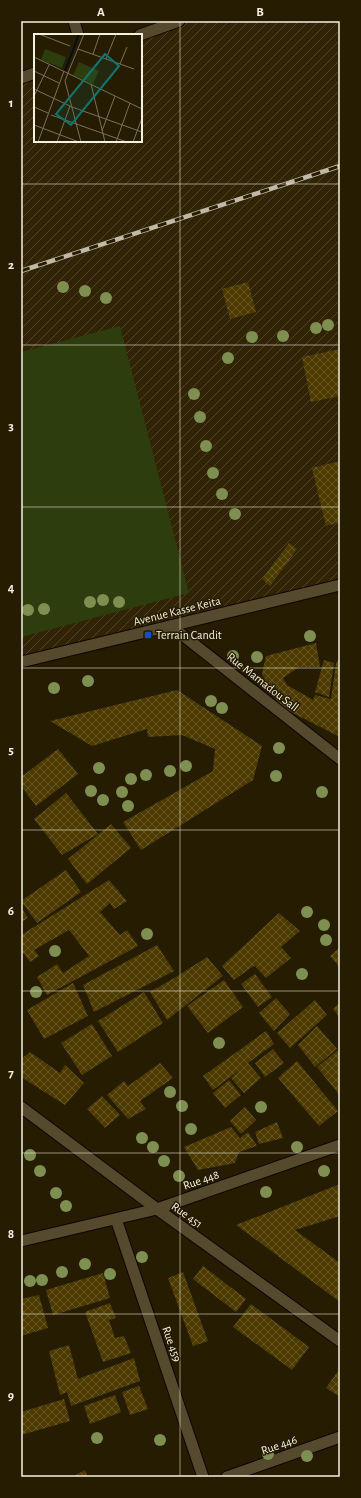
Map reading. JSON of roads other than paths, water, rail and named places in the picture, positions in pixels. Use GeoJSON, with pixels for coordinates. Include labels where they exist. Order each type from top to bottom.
{"type":"FeatureCollection","features":[{"type":"Feature","properties":{"kind":"street"},"geometry":{"type":"LineString","coordinates":[[74,21],[78,34]]}},
{"type":"Feature","properties":{"kind":"street"},"geometry":{"type":"LineString","coordinates":[[142,34],[179,21]]}},
{"type":"Feature","properties":{"kind":"street"},"geometry":{"type":"LineString","coordinates":[[21,78],[34,73]]}},
{"type":"Feature","properties":{"kind":"street","name":"Avenue Kasse Keita"},"geometry":{"type":"LineString","coordinates":[[21,662],[340,585]]}},
{"type":"Feature","properties":{"kind":"street","name":"Rue Mamadou Sall"},"geometry":{"type":"LineString","coordinates":[[171,626],[340,759]]}},
{"type":"Feature","properties":{"kind":"street","name":"Rue 451"},"geometry":{"type":"LineString","coordinates":[[21,1108],[157,1209],[340,1341]]}},
{"type":"Feature","properties":{"kind":"street","name":"Rue 448"},"geometry":{"type":"LineString","coordinates":[[21,1241],[157,1209],[340,1145]]}},
{"type":"Feature","properties":{"kind":"street","name":"Rue 459"},"geometry":{"type":"LineString","coordinates":[[116,1219],[203,1477]]}},
{"type":"Feature","properties":{"kind":"street","name":"Rue 446"},"geometry":{"type":"LineString","coordinates":[[227,1477],[340,1437]]}},
{"type":"Feature","properties":{"kind":"railway"},"geometry":{"type":"LineString","coordinates":[[21,271],[340,166]]}},
{"type":"Feature","properties":{"kind":"place","name":"Terrain Candit"},"geometry":{"type":"Point","coordinates":[148,635]}}]}
